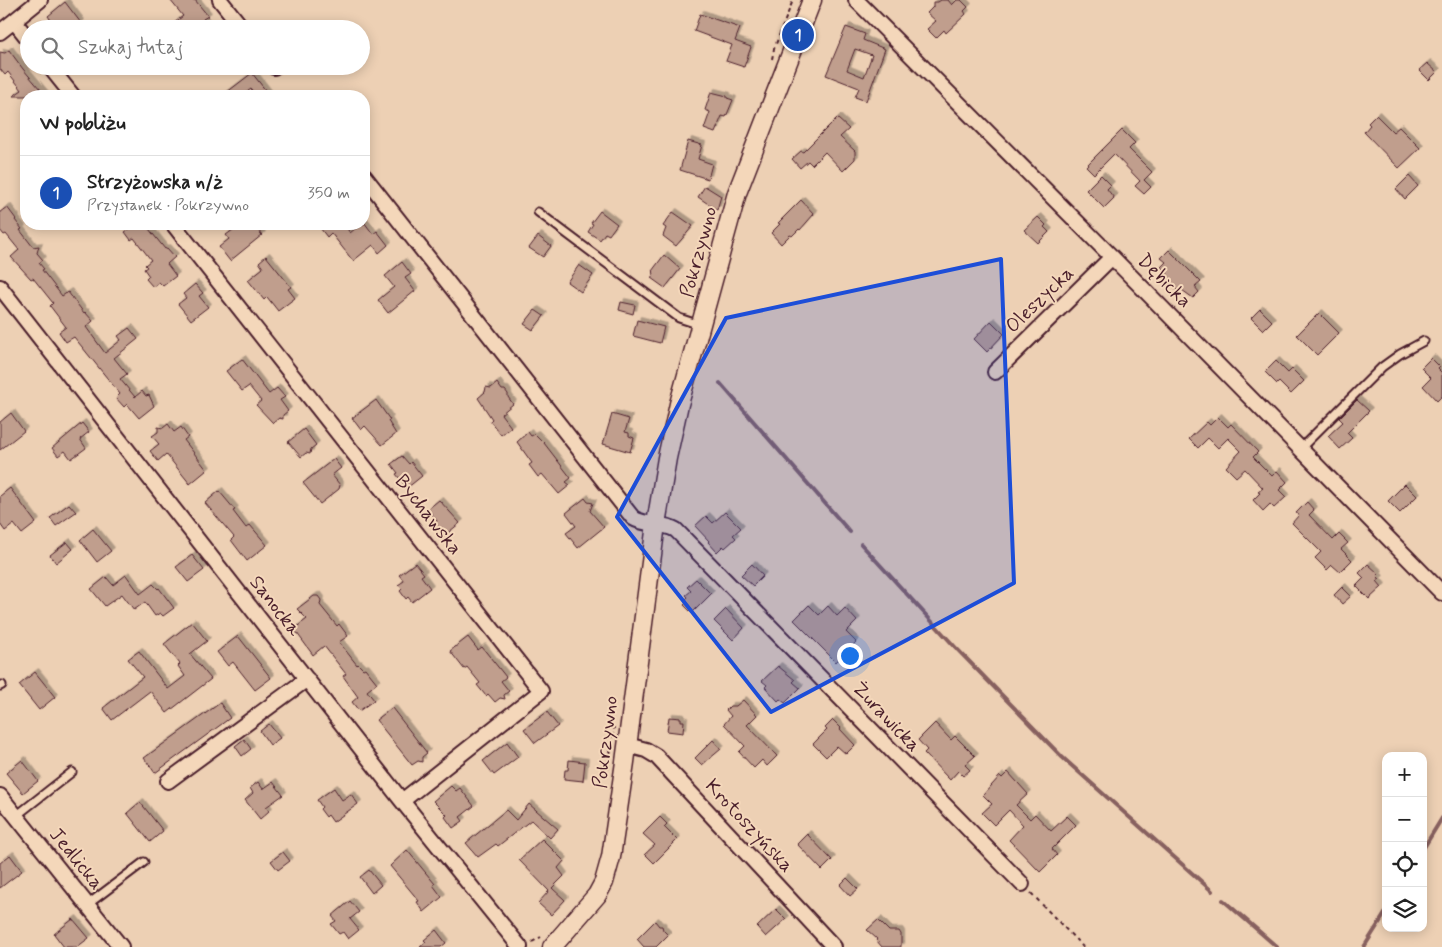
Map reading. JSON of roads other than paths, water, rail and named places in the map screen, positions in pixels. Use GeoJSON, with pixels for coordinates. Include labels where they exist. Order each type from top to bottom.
{"type":"FeatureCollection","features":[{"type":"Feature","properties":{"kind":"street"},"geometry":{"type":"LineString","coordinates":[[0,32],[40,0]]}},
{"type":"Feature","properties":{"kind":"street"},"geometry":{"type":"LineString","coordinates":[[220,0],[236,20]]}},
{"type":"Feature","properties":{"kind":"street","name":"Pokrzywno"},"geometry":{"type":"LineString","coordinates":[[552,947],[594,899],[605,878],[615,841],[656,524],[670,442],[723,241],[744,171],[812,0]]}},
{"type":"Feature","properties":{"kind":"street","name":"Dębicka"},"geometry":{"type":"LineString","coordinates":[[856,0],[1301,448],[1442,593]]}},
{"type":"Feature","properties":{"kind":"street"},"geometry":{"type":"LineString","coordinates":[[14,21],[20,29]]}},
{"type":"Feature","properties":{"kind":"street"},"geometry":{"type":"LineString","coordinates":[[56,75],[68,90]]}},
{"type":"Feature","properties":{"kind":"street"},"geometry":{"type":"LineString","coordinates":[[370,184],[633,518],[656,524]]}},
{"type":"Feature","properties":{"kind":"street","name":"Bychawska"},"geometry":{"type":"LineString","coordinates":[[178,230],[541,691],[402,801]]}},
{"type":"Feature","properties":{"kind":"street","name":"Oleszycka"},"geometry":{"type":"LineString","coordinates":[[995,372],[1112,257]]}},
{"type":"Feature","properties":{"kind":"street","name":"Sanocka"},"geometry":{"type":"LineString","coordinates":[[0,287],[402,801],[520,947]]}},
{"type":"Feature","properties":{"kind":"street","name":"Żurawicka"},"geometry":{"type":"LineString","coordinates":[[656,524],[676,530],[1022,884]]}},
{"type":"Feature","properties":{"kind":"street"},"geometry":{"type":"LineString","coordinates":[[168,781],[307,679]]}},
{"type":"Feature","properties":{"kind":"street","name":"Krotoszyńska"},"geometry":{"type":"LineString","coordinates":[[627,745],[646,750],[656,756],[834,947]]}},
{"type":"Feature","properties":{"kind":"street","name":"Jedlicka"},"geometry":{"type":"LineString","coordinates":[[0,796],[121,947]]}},
{"type":"Feature","properties":{"kind":"lane"},"geometry":{"type":"LineString","coordinates":[[538,212],[679,318],[701,325]]}},
{"type":"Feature","properties":{"kind":"lane"},"geometry":{"type":"LineString","coordinates":[[1301,448],[1382,367],[1424,341]]}},
{"type":"Feature","properties":{"kind":"lane"},"geometry":{"type":"LineString","coordinates":[[16,816],[72,772]]}},
{"type":"Feature","properties":{"kind":"lane"},"geometry":{"type":"LineString","coordinates":[[87,905],[144,862]]}},
{"type":"Feature","properties":{"kind":"waterway"},"geometry":{"type":"LineString","coordinates":[[720,383],[850,532]]}},
{"type":"Feature","properties":{"kind":"waterway"},"geometry":{"type":"LineString","coordinates":[[861,544],[957,649],[1062,757],[1212,891]]}},
{"type":"Feature","properties":{"kind":"waterway"},"geometry":{"type":"LineString","coordinates":[[1427,842],[1442,818]]}},
{"type":"Feature","properties":{"kind":"waterway"},"geometry":{"type":"LineString","coordinates":[[1223,900],[1277,947]]}},
{"type":"Feature","properties":{"kind":"waterway"},"geometry":{"type":"LineString","coordinates":[[1364,947],[1382,918]]}},
{"type":"Feature","properties":{"kind":"place","name":"Strzyżowska n/ż"},"geometry":{"type":"Point","coordinates":[798,35]}}]}
